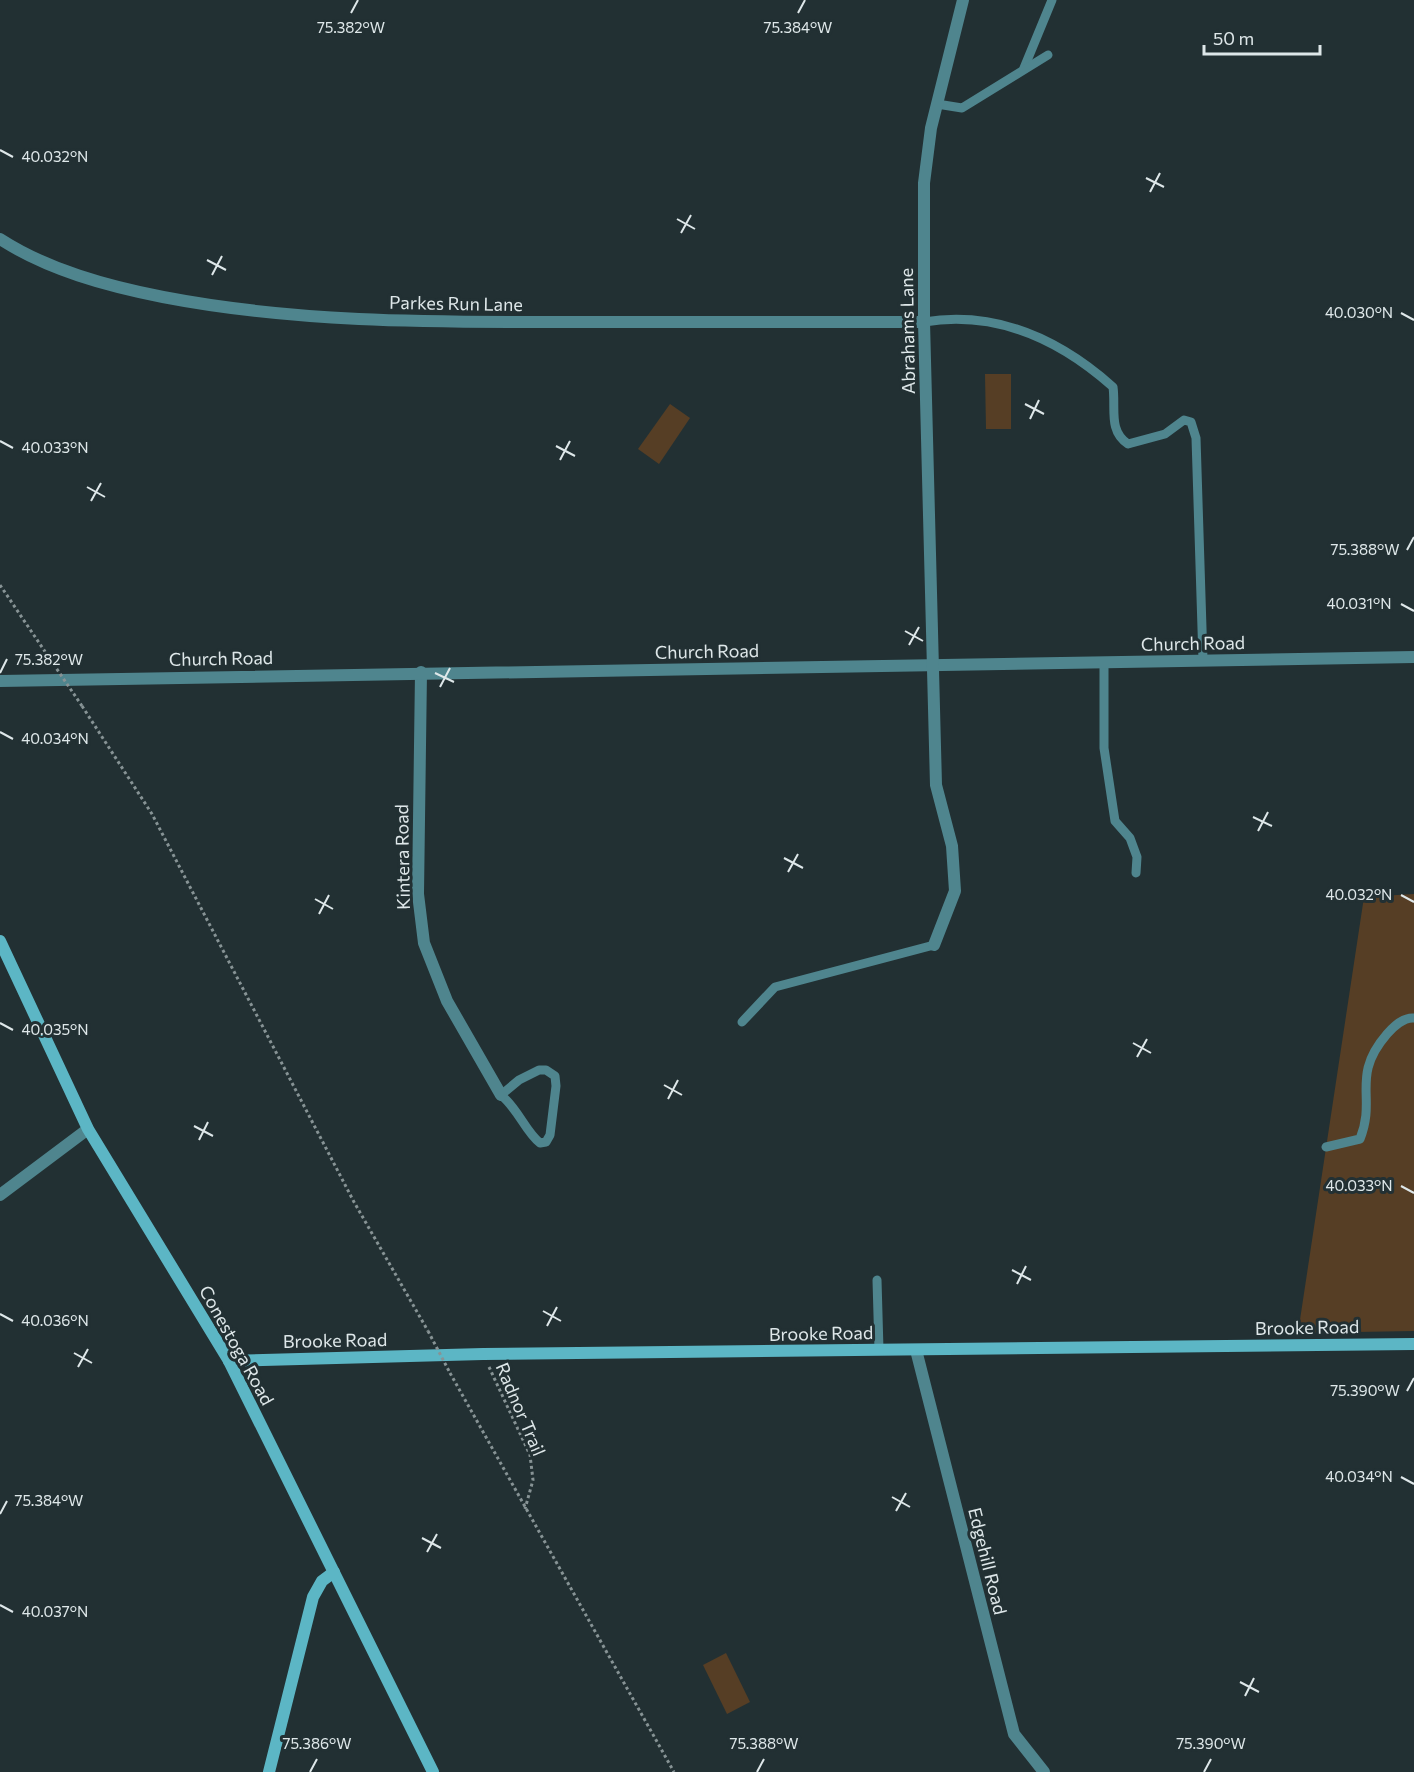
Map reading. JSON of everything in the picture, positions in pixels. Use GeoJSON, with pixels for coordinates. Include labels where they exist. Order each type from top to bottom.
{"type":"FeatureCollection","features":[{"type":"Feature","properties":{"kind":"main road","name":"Conestoga Road"},"geometry":{"type":"LineString","coordinates":[[0,941],[88,1129],[229,1361],[433,1772]]}},
{"type":"Feature","properties":{"kind":"main road","name":"Brooke Road"},"geometry":{"type":"LineString","coordinates":[[229,1361],[483,1354],[1414,1344]]}},
{"type":"Feature","properties":{"kind":"main road"},"geometry":{"type":"LineString","coordinates":[[268,1772],[313,1598],[322,1581],[334,1572]]}},
{"type":"Feature","properties":{"kind":"street","name":"Abrahams Lane"},"geometry":{"type":"LineString","coordinates":[[934,945],[955,891],[952,846],[936,785],[924,322],[924,183],[937,104],[963,0]]}},
{"type":"Feature","properties":{"kind":"street","name":"Parkes Run Lane"},"geometry":{"type":"LineString","coordinates":[[0,239],[39,260],[108,284],[235,309],[314,318],[491,322],[924,322]]}},
{"type":"Feature","properties":{"kind":"street","name":"Church Road"},"geometry":{"type":"LineString","coordinates":[[0,681],[421,672],[1414,657]]}},
{"type":"Feature","properties":{"kind":"street","name":"Kintera Road"},"geometry":{"type":"LineString","coordinates":[[421,672],[418,894],[424,943],[447,1001],[501,1095]]}},
{"type":"Feature","properties":{"kind":"street"},"geometry":{"type":"LineString","coordinates":[[0,1195],[88,1129]]}},
{"type":"Feature","properties":{"kind":"street","name":"Edgehill Road"},"geometry":{"type":"LineString","coordinates":[[916,1350],[1014,1734],[1044,1772]]}},
{"type":"Feature","properties":{"kind":"lane"},"geometry":{"type":"LineString","coordinates":[[1024,68],[1052,0]]}},
{"type":"Feature","properties":{"kind":"lane"},"geometry":{"type":"LineString","coordinates":[[937,104],[962,108],[1048,55]]}},
{"type":"Feature","properties":{"kind":"lane"},"geometry":{"type":"LineString","coordinates":[[924,322],[949,318],[996,321],[1041,337],[1093,369],[1113,387],[1114,426],[1119,438],[1128,444],[1165,434],[1184,420],[1191,422],[1196,438],[1203,660]]}},
{"type":"Feature","properties":{"kind":"lane"},"geometry":{"type":"LineString","coordinates":[[1104,662],[1104,748],[1116,821],[1130,838],[1137,857],[1136,873]]}},
{"type":"Feature","properties":{"kind":"lane"},"geometry":{"type":"LineString","coordinates":[[742,1022],[775,987],[934,945]]}},
{"type":"Feature","properties":{"kind":"lane"},"geometry":{"type":"LineString","coordinates":[[1326,1147],[1360,1139],[1367,1122],[1364,1080],[1372,1051],[1392,1027],[1410,1017],[1414,1018]]}},
{"type":"Feature","properties":{"kind":"lane"},"geometry":{"type":"LineString","coordinates":[[539,1070],[546,1070],[555,1076],[556,1086],[550,1135],[546,1142],[540,1143],[534,1139],[519,1113],[501,1095],[519,1080],[539,1070]]}},
{"type":"Feature","properties":{"kind":"lane"},"geometry":{"type":"LineString","coordinates":[[877,1280],[879,1350]]}},
{"type":"Feature","properties":{"kind":"path"},"geometry":{"type":"LineString","coordinates":[[0,585],[152,814],[354,1202],[674,1772]]}},
{"type":"Feature","properties":{"kind":"path","name":"Radnor Trail"},"geometry":{"type":"LineString","coordinates":[[483,1354],[531,1455],[533,1480],[525,1509]]}},
{"type":"Feature","properties":{"kind":"shaded area"},"geometry":{"type":"Polygon","coordinates":[[[985,374],[1011,374],[1011,429],[986,429],[985,374]]]}},
{"type":"Feature","properties":{"kind":"shaded area"},"geometry":{"type":"Polygon","coordinates":[[[670,404],[690,418],[659,464],[638,449],[670,404]]]}},
{"type":"Feature","properties":{"kind":"shaded area"},"geometry":{"type":"Polygon","coordinates":[[[1414,894],[1414,1331],[1298,1333],[1364,897],[1414,894]]]}},
{"type":"Feature","properties":{"kind":"shaded area"},"geometry":{"type":"Polygon","coordinates":[[[726,1653],[750,1702],[727,1714],[703,1665],[726,1653]]]}}]}
